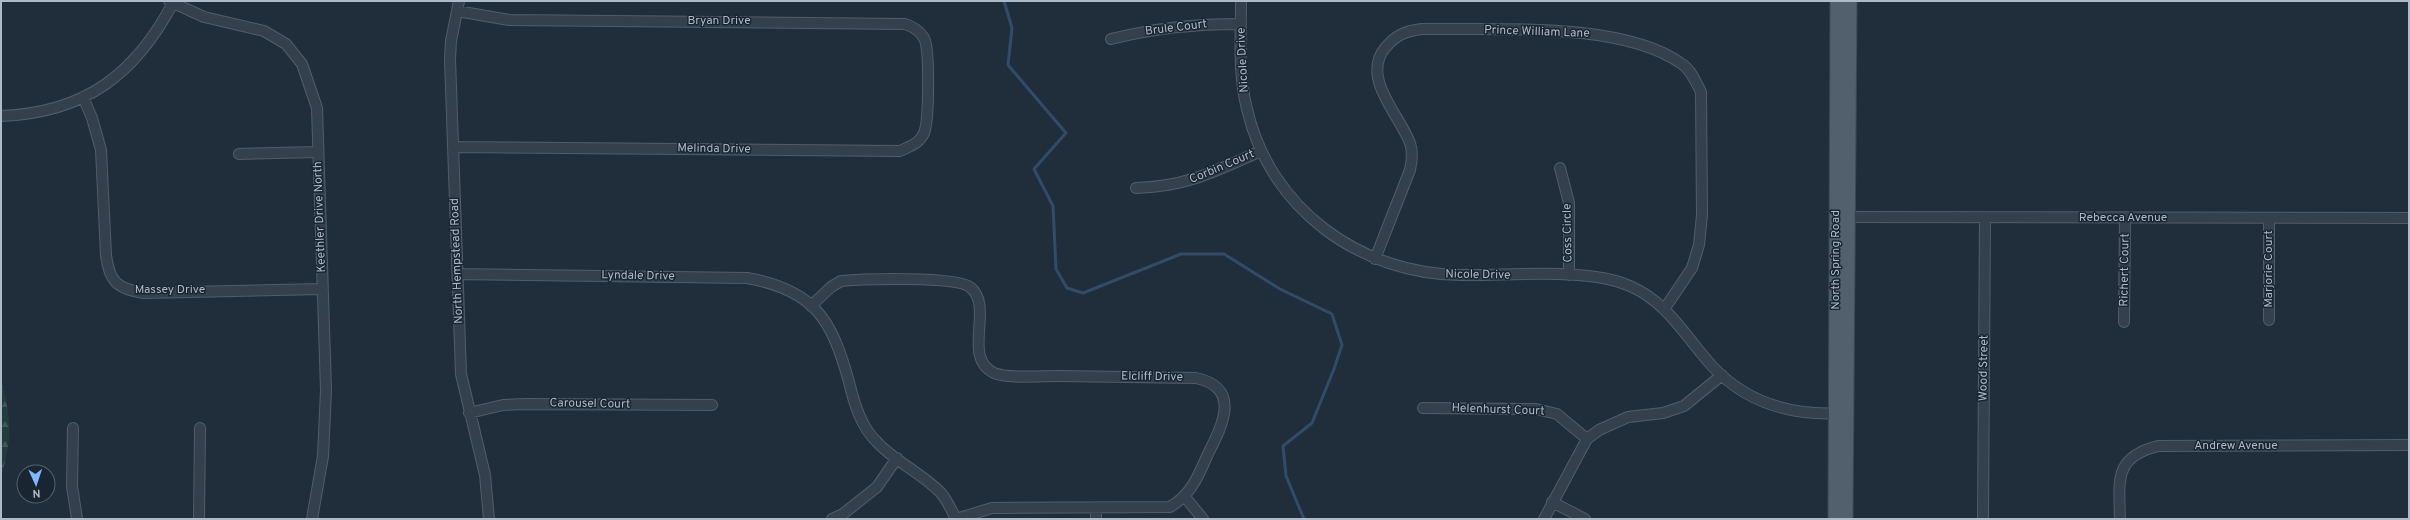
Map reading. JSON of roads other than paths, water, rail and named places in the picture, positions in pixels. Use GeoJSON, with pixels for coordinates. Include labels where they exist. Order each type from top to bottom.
{"type":"FeatureCollection","features":[{"type":"Feature","properties":{"kind":"main road","name":"North Spring Road"},"geometry":{"type":"LineString","coordinates":[[1835,519],[1841,413],[1842,217],[1837,1]]}},
{"type":"Feature","properties":{"kind":"main road","name":"North Spring Road"},"geometry":{"type":"LineString","coordinates":[[1842,217],[1850,1]]}},
{"type":"Feature","properties":{"kind":"main road","name":"North Spring Road"},"geometry":{"type":"LineString","coordinates":[[1841,413],[1846,519]]}},
{"type":"Feature","properties":{"kind":"street","name":"Nicole Drive"},"geometry":{"type":"LineString","coordinates":[[1242,1],[1242,85],[1247,110],[1261,151],[1278,181],[1297,204],[1317,224],[1362,254],[1375,260],[1409,270],[1433,274],[1568,275],[1595,277],[1628,285],[1642,291],[1665,308],[1722,375],[1748,395],[1768,405],[1799,413],[1841,413]]}},
{"type":"Feature","properties":{"kind":"street"},"geometry":{"type":"LineString","coordinates":[[1,116],[40,114],[83,98],[121,74],[153,37],[172,2]]}},
{"type":"Feature","properties":{"kind":"street","name":"Keethler Drive North"},"geometry":{"type":"LineString","coordinates":[[172,2],[204,17],[264,31],[286,44],[302,64],[317,108],[326,397],[323,456],[312,519]]}},
{"type":"Feature","properties":{"kind":"street","name":"Bryan Drive"},"geometry":{"type":"LineString","coordinates":[[458,6],[509,20],[905,24],[917,30],[924,39],[927,51],[928,89]]}},
{"type":"Feature","properties":{"kind":"street","name":"North Hempstead Road"},"geometry":{"type":"LineString","coordinates":[[458,6],[451,41],[450,58],[461,374],[469,413],[485,475],[489,519]]}},
{"type":"Feature","properties":{"kind":"street","name":"Brule Court"},"geometry":{"type":"LineString","coordinates":[[1111,39],[1142,31],[1195,24],[1241,24]]}},
{"type":"Feature","properties":{"kind":"street","name":"Prince William Lane"},"geometry":{"type":"LineString","coordinates":[[1375,260],[1410,170],[1412,156],[1410,143],[1382,91],[1377,74],[1379,56],[1395,37],[1408,31],[1422,29],[1581,32],[1653,49],[1683,64],[1694,77],[1701,92],[1702,207],[1699,245],[1692,268],[1665,308]]}},
{"type":"Feature","properties":{"kind":"street","name":"Melinda Drive"},"geometry":{"type":"LineString","coordinates":[[453,147],[900,151],[917,143],[925,132],[928,89]]}},
{"type":"Feature","properties":{"kind":"street","name":"Massey Drive"},"geometry":{"type":"LineString","coordinates":[[83,98],[92,118],[101,150],[106,255],[108,270],[116,284],[129,291],[144,293],[322,288]]}},
{"type":"Feature","properties":{"kind":"street","name":"Corbin Court"},"geometry":{"type":"LineString","coordinates":[[1136,188],[1158,188],[1188,182],[1261,151]]}},
{"type":"Feature","properties":{"kind":"street"},"geometry":{"type":"LineString","coordinates":[[239,154],[318,152]]}},
{"type":"Feature","properties":{"kind":"street","name":"Coss Circle"},"geometry":{"type":"LineString","coordinates":[[1560,168],[1569,203],[1568,275]]}},
{"type":"Feature","properties":{"kind":"street","name":"Rebecca Avenue"},"geometry":{"type":"LineString","coordinates":[[1842,217],[2270,219],[2409,218]]}},
{"type":"Feature","properties":{"kind":"street","name":"Wood Street"},"geometry":{"type":"LineString","coordinates":[[1983,519],[1985,218]]}},
{"type":"Feature","properties":{"kind":"street","name":"Richert Court"},"geometry":{"type":"LineString","coordinates":[[2124,322],[2125,218]]}},
{"type":"Feature","properties":{"kind":"street","name":"Marjorie Court"},"geometry":{"type":"LineString","coordinates":[[2269,320],[2270,219]]}},
{"type":"Feature","properties":{"kind":"street","name":"Lyndale Drive"},"geometry":{"type":"LineString","coordinates":[[458,274],[747,278],[767,282],[799,296],[822,316],[836,339],[853,399],[865,427],[877,442],[941,494],[956,519]]}},
{"type":"Feature","properties":{"kind":"street","name":"Elcliff Drive"},"geometry":{"type":"LineString","coordinates":[[811,306],[831,287],[841,281],[943,280],[969,286],[977,295],[979,307],[979,352],[983,364],[993,373],[1006,375],[1140,377],[1207,381],[1217,388],[1223,397],[1226,410],[1223,424],[1185,497]]}},
{"type":"Feature","properties":{"kind":"street"},"geometry":{"type":"LineString","coordinates":[[1544,519],[1587,439],[1599,430],[1628,417],[1663,413],[1684,406],[1722,375]]}},
{"type":"Feature","properties":{"kind":"street","name":"Carousel Court"},"geometry":{"type":"LineString","coordinates":[[469,413],[503,405],[525,404],[712,405]]}},
{"type":"Feature","properties":{"kind":"street","name":"Helenhurst Court"},"geometry":{"type":"LineString","coordinates":[[1423,408],[1536,409],[1557,414],[1587,439]]}},
{"type":"Feature","properties":{"kind":"street"},"geometry":{"type":"LineString","coordinates":[[73,428],[72,486],[77,519]]}},
{"type":"Feature","properties":{"kind":"street"},"geometry":{"type":"LineString","coordinates":[[199,519],[200,428]]}},
{"type":"Feature","properties":{"kind":"street","name":"Andrew Avenue"},"geometry":{"type":"LineString","coordinates":[[2120,519],[2120,475],[2126,462],[2140,450],[2158,446],[2409,445]]}},
{"type":"Feature","properties":{"kind":"street"},"geometry":{"type":"LineString","coordinates":[[832,519],[843,514],[877,487],[897,458]]}},
{"type":"Feature","properties":{"kind":"street"},"geometry":{"type":"LineString","coordinates":[[956,519],[992,508],[1170,507],[1185,497],[1203,519]]}},
{"type":"Feature","properties":{"kind":"street"},"geometry":{"type":"LineString","coordinates":[[1552,502],[1585,519]]}},
{"type":"Feature","properties":{"kind":"street"},"geometry":{"type":"LineString","coordinates":[[1096,508],[1096,519]]}},
{"type":"Feature","properties":{"kind":"waterway"},"geometry":{"type":"LineString","coordinates":[[1004,1],[1012,28],[1008,65],[1066,133],[1034,169],[1053,206],[1056,269],[1067,288],[1083,293],[1181,254],[1224,254],[1280,289],[1332,314],[1342,345],[1334,369],[1312,423],[1283,446],[1286,476],[1304,519]]}}]}
